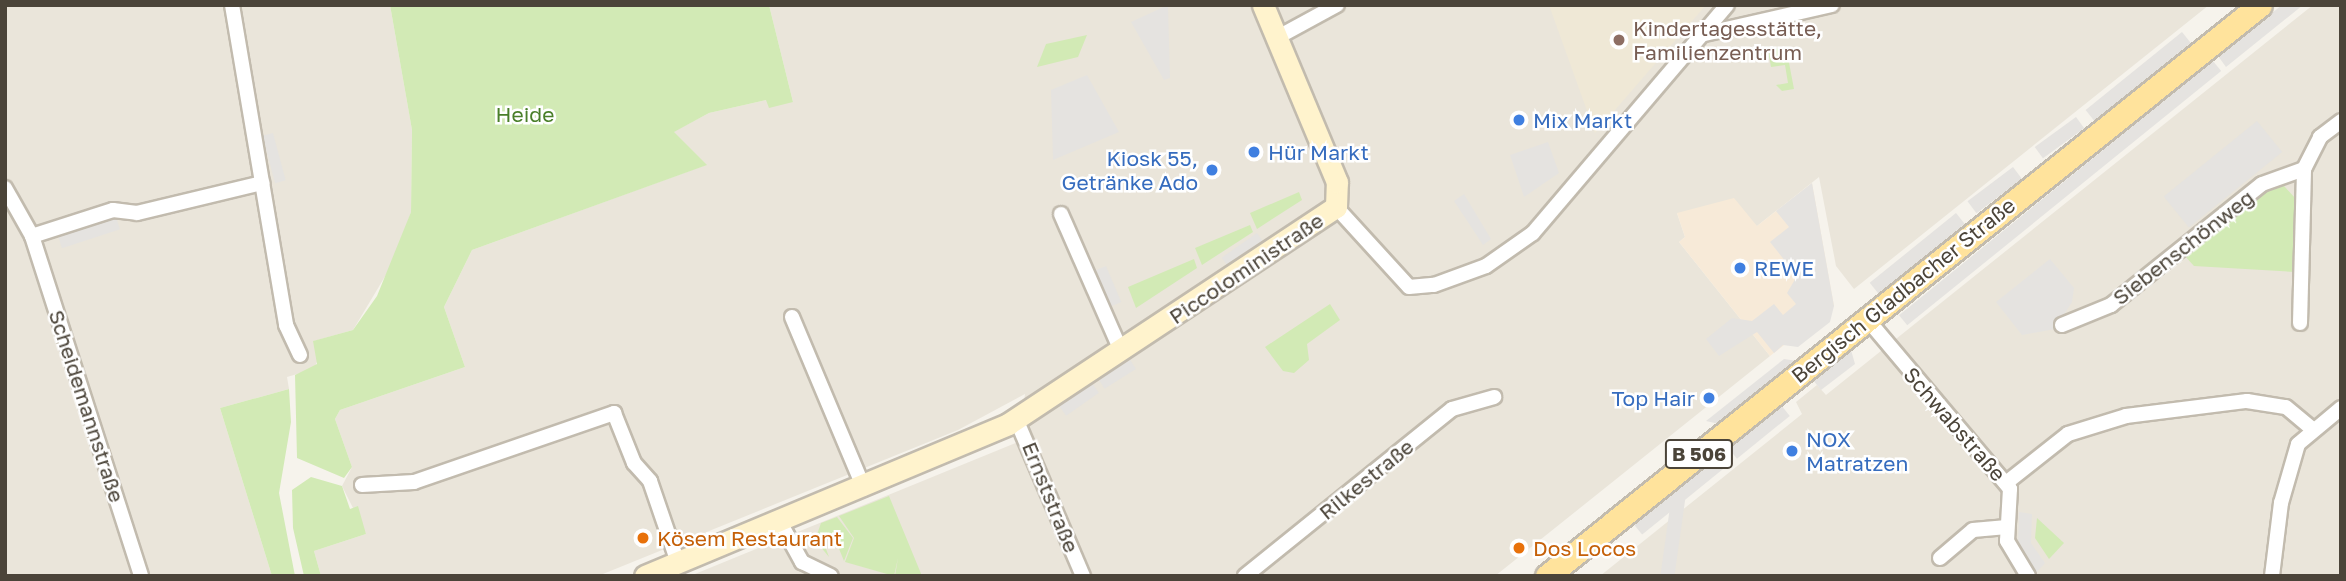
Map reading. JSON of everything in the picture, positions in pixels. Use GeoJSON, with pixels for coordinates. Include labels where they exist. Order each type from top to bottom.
{"type":"FeatureCollection","features":[{"type":"Feature","properties":{"kind":"main road","name":"Bergisch Gladbacher Straße"},"geometry":{"type":"LineString","coordinates":[[1547,576],[2260,5]]}},
{"type":"Feature","properties":{"kind":"street"},"geometry":{"type":"LineString","coordinates":[[232,5],[286,326],[300,355]]}},
{"type":"Feature","properties":{"kind":"street"},"geometry":{"type":"LineString","coordinates":[[1263,5],[1337,181],[1336,207]]}},
{"type":"Feature","properties":{"kind":"street"},"geometry":{"type":"LineString","coordinates":[[1278,37],[1337,5]]}},
{"type":"Feature","properties":{"kind":"street","name":"Piccoloministraße"},"geometry":{"type":"LineString","coordinates":[[645,576],[864,488],[1016,419],[1336,207],[1409,287],[1486,266],[1533,233],[1727,5]]}},
{"type":"Feature","properties":{"kind":"street"},"geometry":{"type":"LineString","coordinates":[[1703,34],[1779,9],[1832,5]]}},
{"type":"Feature","properties":{"kind":"street"},"geometry":{"type":"LineString","coordinates":[[2300,323],[2304,169],[2320,137],[2341,121]]}},
{"type":"Feature","properties":{"kind":"street","name":"Siebenschönweg"},"geometry":{"type":"LineString","coordinates":[[2062,326],[2110,305],[2262,184],[2304,169]]}},
{"type":"Feature","properties":{"kind":"street"},"geometry":{"type":"LineString","coordinates":[[32,236],[113,209],[137,213],[262,183]]}},
{"type":"Feature","properties":{"kind":"street","name":"Scheidemannstraße"},"geometry":{"type":"LineString","coordinates":[[5,188],[32,236],[141,576]]}},
{"type":"Feature","properties":{"kind":"street"},"geometry":{"type":"LineString","coordinates":[[1061,214],[1121,351]]}},
{"type":"Feature","properties":{"kind":"street"},"geometry":{"type":"LineString","coordinates":[[792,317],[864,488]]}},
{"type":"Feature","properties":{"kind":"street","name":"Schwabstraße"},"geometry":{"type":"LineString","coordinates":[[1867,319],[2006,483],[2013,499],[2007,527],[2011,552],[2028,576]]}},
{"type":"Feature","properties":{"kind":"street","name":"Rilkestraße"},"geometry":{"type":"LineString","coordinates":[[1245,576],[1452,410],[1494,397]]}},
{"type":"Feature","properties":{"kind":"street"},"geometry":{"type":"LineString","coordinates":[[2006,483],[2068,434],[2126,416],[2247,401],[2286,407],[2310,427]]}},
{"type":"Feature","properties":{"kind":"street"},"geometry":{"type":"LineString","coordinates":[[2272,576],[2287,473],[2310,427],[2341,408]]}},
{"type":"Feature","properties":{"kind":"street"},"geometry":{"type":"LineString","coordinates":[[362,485],[414,482],[614,413],[634,463],[650,481],[678,563]]}},
{"type":"Feature","properties":{"kind":"street","name":"Ernststraße"},"geometry":{"type":"LineString","coordinates":[[1016,419],[1083,576]]}},
{"type":"Feature","properties":{"kind":"street"},"geometry":{"type":"LineString","coordinates":[[779,522],[802,562],[831,576]]}},
{"type":"Feature","properties":{"kind":"street"},"geometry":{"type":"LineString","coordinates":[[1940,558],[1973,530],[2007,527]]}},
{"type":"Feature","properties":{"kind":"shaded area"},"geometry":{"type":"Polygon","coordinates":[[[5,5],[390,5],[412,130],[411,212],[393,263],[353,330],[314,341],[319,357],[314,369],[287,377],[289,389],[220,408],[272,576],[5,576],[5,5]]]}},
{"type":"Feature","properties":{"kind":"shaded area"},"geometry":{"type":"Polygon","coordinates":[[[769,5],[2209,5],[1854,289],[1836,266],[1819,177],[1757,226],[1677,213],[1685,237],[1679,242],[1770,356],[1495,576],[690,576],[1018,442],[1025,394],[958,430],[598,576],[321,576],[314,551],[366,534],[342,486],[352,467],[335,419],[340,410],[465,367],[444,307],[472,250],[706,165],[673,132],[709,113],[766,100],[793,102],[769,5]]]}},
{"type":"Feature","properties":{"kind":"shaded area"},"geometry":{"type":"Polygon","coordinates":[[[1168,5],[1170,78],[1164,80],[1131,22],[1168,5]]]}},
{"type":"Feature","properties":{"kind":"shaded area","name":"Kindertagesstätte, Familienzentrum"},"geometry":{"type":"Polygon","coordinates":[[[1549,5],[1706,5],[1595,133],[1549,5]]]}},
{"type":"Feature","properties":{"kind":"shaded area"},"geometry":{"type":"Polygon","coordinates":[[[2282,5],[2303,5],[2226,67],[2218,56],[2282,5]]]}},
{"type":"Feature","properties":{"kind":"shaded area"},"geometry":{"type":"Polygon","coordinates":[[[2313,5],[2341,5],[2341,576],[1600,576],[1802,414],[1796,402],[1817,385],[1826,395],[2313,5]]]}},
{"type":"Feature","properties":{"kind":"shaded area"},"geometry":{"type":"Polygon","coordinates":[[[2182,32],[2191,43],[2094,121],[2086,110],[2182,32]]]}},
{"type":"Feature","properties":{"kind":"shaded area"},"geometry":{"type":"Polygon","coordinates":[[[2213,61],[2221,71],[1907,325],[1899,315],[2213,61]]]}},
{"type":"Feature","properties":{"kind":"shaded area"},"geometry":{"type":"Polygon","coordinates":[[[1087,75],[1119,132],[1053,160],[1051,90],[1087,75]]]}},
{"type":"Feature","properties":{"kind":"shaded area"},"geometry":{"type":"Polygon","coordinates":[[[2076,117],[2084,128],[2043,158],[2035,147],[2076,117]]]}},
{"type":"Feature","properties":{"kind":"shaded area"},"geometry":{"type":"Polygon","coordinates":[[[2257,121],[2282,152],[2189,228],[2164,197],[2257,121]]]}},
{"type":"Feature","properties":{"kind":"shaded area"},"geometry":{"type":"Polygon","coordinates":[[[273,133],[286,180],[275,183],[262,136],[273,133]]]}},
{"type":"Feature","properties":{"kind":"shaded area"},"geometry":{"type":"Polygon","coordinates":[[[1548,142],[1559,173],[1524,197],[1510,155],[1548,142]]]}},
{"type":"Feature","properties":{"kind":"shaded area"},"geometry":{"type":"Polygon","coordinates":[[[2013,167],[2022,179],[1977,213],[1967,201],[2013,167]]]}},
{"type":"Feature","properties":{"kind":"shaded area"},"geometry":{"type":"Polygon","coordinates":[[[1812,183],[1834,306],[1770,356],[1679,242],[1685,237],[1677,213],[1734,198],[1757,226],[1812,183]]]}},
{"type":"Feature","properties":{"kind":"shaded area"},"geometry":{"type":"Polygon","coordinates":[[[1812,183],[1834,306],[1830,322],[1798,347],[1783,345],[1774,353],[1757,332],[1719,356],[1706,339],[1732,318],[1752,321],[1774,304],[1783,315],[1796,304],[1787,293],[1797,276],[1770,242],[1789,227],[1776,211],[1812,183]]]}},
{"type":"Feature","properties":{"kind":"shaded area"},"geometry":{"type":"Polygon","coordinates":[[[1464,194],[1491,239],[1483,245],[1454,201],[1464,194]]]}},
{"type":"Feature","properties":{"kind":"shaded area"},"geometry":{"type":"Polygon","coordinates":[[[1956,213],[1965,224],[1879,294],[1870,283],[1956,213]]]}},
{"type":"Feature","properties":{"kind":"shaded area"},"geometry":{"type":"Polygon","coordinates":[[[116,217],[120,229],[62,248],[58,236],[116,217]]]}},
{"type":"Feature","properties":{"kind":"shaded area"},"geometry":{"type":"Polygon","coordinates":[[[1257,233],[1264,243],[1229,267],[1222,258],[1257,233]]]}},
{"type":"Feature","properties":{"kind":"shaded area"},"geometry":{"type":"Polygon","coordinates":[[[2050,259],[2074,288],[2072,302],[2055,329],[2022,335],[1996,302],[2050,259]]]}},
{"type":"Feature","properties":{"kind":"shaded area"},"geometry":{"type":"Polygon","coordinates":[[[1106,266],[1121,302],[1109,307],[1094,271],[1106,266]]]}},
{"type":"Feature","properties":{"kind":"shaded area"},"geometry":{"type":"Polygon","coordinates":[[[1851,350],[1855,364],[1821,390],[1813,380],[1851,350]]]}},
{"type":"Feature","properties":{"kind":"shaded area"},"geometry":{"type":"Polygon","coordinates":[[[1129,358],[1136,369],[1105,389],[1098,378],[1129,358]]]}},
{"type":"Feature","properties":{"kind":"shaded area"},"geometry":{"type":"Polygon","coordinates":[[[1784,359],[1797,361],[1719,424],[1706,421],[1784,359]]]}},
{"type":"Feature","properties":{"kind":"shaded area"},"geometry":{"type":"Polygon","coordinates":[[[1092,383],[1099,393],[1066,416],[1059,406],[1092,383]]]}},
{"type":"Feature","properties":{"kind":"shaded area"},"geometry":{"type":"Polygon","coordinates":[[[1781,405],[1790,416],[1737,459],[1728,448],[1781,405]]]}},
{"type":"Feature","properties":{"kind":"shaded area"},"geometry":{"type":"Polygon","coordinates":[[[1679,443],[1693,445],[1674,576],[1660,576],[1679,443]]]}},
{"type":"Feature","properties":{"kind":"shaded area"},"geometry":{"type":"Polygon","coordinates":[[[1721,454],[1729,464],[1642,535],[1634,524],[1721,454]]]}},
{"type":"Feature","properties":{"kind":"shaded area"},"geometry":{"type":"Polygon","coordinates":[[[2019,512],[2032,514],[2031,543],[2045,563],[2036,573],[2018,548],[2019,512]]]}},
{"type":"Feature","properties":{"kind":"green space","name":"Heide"},"geometry":{"type":"Polygon","coordinates":[[[390,5],[769,5],[793,102],[769,108],[766,100],[709,113],[674,132],[707,165],[472,250],[444,307],[465,367],[340,410],[335,419],[352,467],[344,478],[297,458],[295,375],[317,364],[313,341],[353,330],[377,296],[411,212],[412,130],[390,5]]]}},
{"type":"Feature","properties":{"kind":"green space"},"geometry":{"type":"Polygon","coordinates":[[[1087,35],[1078,57],[1037,67],[1046,44],[1087,35]]]}},
{"type":"Feature","properties":{"kind":"green space"},"geometry":{"type":"Polygon","coordinates":[[[1786,47],[1794,89],[1782,91],[1776,85],[1788,83],[1785,65],[1771,67],[1768,50],[1786,47]]]}},
{"type":"Feature","properties":{"kind":"green space"},"geometry":{"type":"Polygon","coordinates":[[[2284,186],[2297,200],[2295,272],[2194,266],[2184,255],[2269,187],[2284,186]]]}},
{"type":"Feature","properties":{"kind":"green space"},"geometry":{"type":"Polygon","coordinates":[[[1299,192],[1302,200],[1257,229],[1250,213],[1299,192]]]}},
{"type":"Feature","properties":{"kind":"green space"},"geometry":{"type":"Polygon","coordinates":[[[1250,225],[1253,232],[1202,265],[1195,248],[1250,225]]]}},
{"type":"Feature","properties":{"kind":"green space"},"geometry":{"type":"Polygon","coordinates":[[[1194,259],[1197,268],[1136,308],[1128,287],[1194,259]]]}},
{"type":"Feature","properties":{"kind":"green space"},"geometry":{"type":"Polygon","coordinates":[[[1330,304],[1340,320],[1307,344],[1309,360],[1294,373],[1283,371],[1265,347],[1330,304]]]}},
{"type":"Feature","properties":{"kind":"green space"},"geometry":{"type":"Polygon","coordinates":[[[289,389],[291,422],[279,493],[295,576],[272,576],[220,408],[289,389]]]}},
{"type":"Feature","properties":{"kind":"green space"},"geometry":{"type":"Polygon","coordinates":[[[311,477],[342,486],[350,509],[358,506],[366,534],[314,551],[321,576],[304,576],[293,528],[292,490],[311,477]]]}},
{"type":"Feature","properties":{"kind":"green space"},"geometry":{"type":"Polygon","coordinates":[[[889,496],[922,576],[895,576],[898,558],[894,576],[845,562],[854,538],[839,516],[889,496]]]}},
{"type":"Feature","properties":{"kind":"green space"},"geometry":{"type":"Polygon","coordinates":[[[837,517],[853,538],[844,561],[833,534],[822,538],[829,557],[815,540],[821,523],[837,517]]]}},
{"type":"Feature","properties":{"kind":"green space"},"geometry":{"type":"Polygon","coordinates":[[[2037,518],[2064,543],[2049,559],[2035,538],[2037,518]]]}},
{"type":"Feature","properties":{"kind":"place","name":"Kindertagesstätte, Familienzentrum"},"geometry":{"type":"Point","coordinates":[1619,40]}},
{"type":"Feature","properties":{"kind":"place","name":"Mix Markt"},"geometry":{"type":"Point","coordinates":[1519,120]}},
{"type":"Feature","properties":{"kind":"place","name":"Hür Markt"},"geometry":{"type":"Point","coordinates":[1254,152]}},
{"type":"Feature","properties":{"kind":"place","name":"Kiosk 55, Getränke Ado"},"geometry":{"type":"Point","coordinates":[1212,170]}},
{"type":"Feature","properties":{"kind":"place","name":"REWE"},"geometry":{"type":"Point","coordinates":[1740,268]}},
{"type":"Feature","properties":{"kind":"place","name":"Top Hair"},"geometry":{"type":"Point","coordinates":[1709,398]}},
{"type":"Feature","properties":{"kind":"place","name":"NOX Matratzen"},"geometry":{"type":"Point","coordinates":[1792,451]}},
{"type":"Feature","properties":{"kind":"place","name":"Kösem Restaurant"},"geometry":{"type":"Point","coordinates":[643,538]}},
{"type":"Feature","properties":{"kind":"place","name":"Dos Locos"},"geometry":{"type":"Point","coordinates":[1519,548]}}]}
